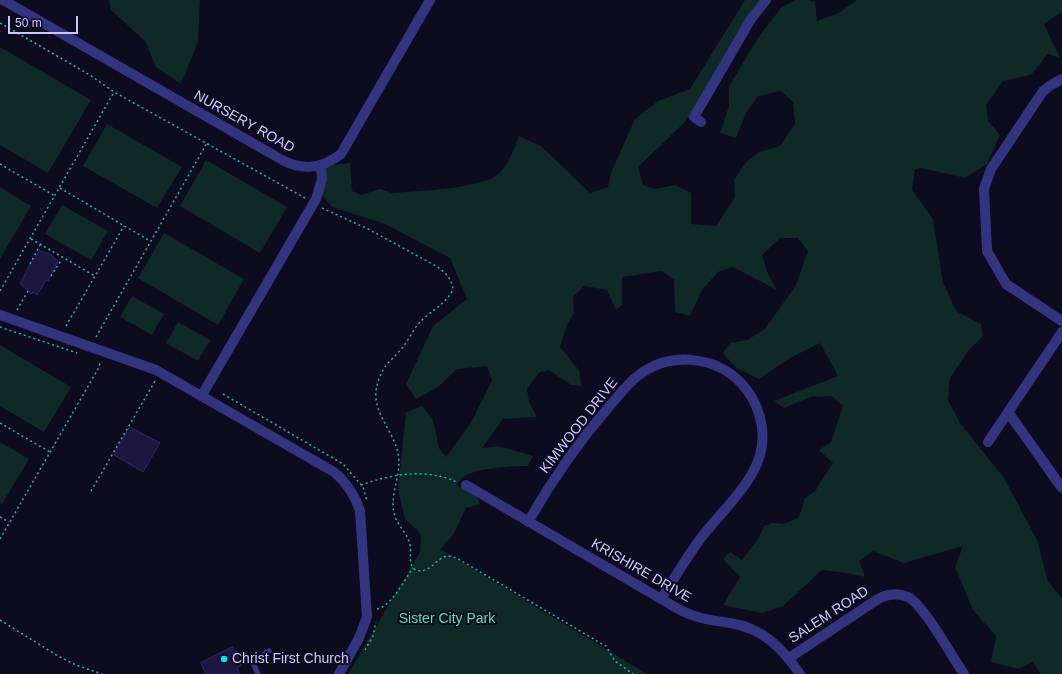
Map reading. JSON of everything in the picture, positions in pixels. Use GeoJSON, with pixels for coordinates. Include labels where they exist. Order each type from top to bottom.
{"type":"FeatureCollection","features":[{"type":"Feature","properties":{"kind":"street","name":"NURSERY ROAD"},"geometry":{"type":"LineString","coordinates":[[3,0],[284,162],[303,168],[320,166],[341,154],[430,0]]}},
{"type":"Feature","properties":{"kind":"street"},"geometry":{"type":"LineString","coordinates":[[701,122],[694,117],[751,18],[766,0]]}},
{"type":"Feature","properties":{"kind":"street"},"geometry":{"type":"LineString","coordinates":[[1062,79],[1051,85],[1039,96],[990,169],[986,178],[984,195],[987,251],[1006,284],[1062,321]]}},
{"type":"Feature","properties":{"kind":"street"},"geometry":{"type":"LineString","coordinates":[[202,395],[320,191],[322,179],[320,166]]}},
{"type":"Feature","properties":{"kind":"street"},"geometry":{"type":"LineString","coordinates":[[0,315],[156,370],[334,472],[344,480],[356,500],[360,511],[367,617],[359,638],[339,674]]}},
{"type":"Feature","properties":{"kind":"street"},"geometry":{"type":"LineString","coordinates":[[988,442],[1062,332]]}},
{"type":"Feature","properties":{"kind":"street","name":"KIMWOOD DRIVE"},"geometry":{"type":"LineString","coordinates":[[528,522],[556,476],[578,444],[638,375],[661,363],[688,359],[701,361],[726,371],[746,389],[759,414],[762,429],[760,455],[750,478],[700,540],[661,599]]}},
{"type":"Feature","properties":{"kind":"street"},"geometry":{"type":"LineString","coordinates":[[1008,412],[1062,488]]}},
{"type":"Feature","properties":{"kind":"street","name":"KRISHIRE DRIVE"},"geometry":{"type":"LineString","coordinates":[[466,485],[692,616],[706,620],[746,626],[760,632],[771,640],[789,658],[800,674]]}},
{"type":"Feature","properties":{"kind":"street","name":"SALEM ROAD"},"geometry":{"type":"LineString","coordinates":[[789,658],[878,599],[898,594],[907,597],[920,608],[964,674]]}},
{"type":"Feature","properties":{"kind":"lane"},"geometry":{"type":"LineString","coordinates":[[258,674],[254,661],[269,651]]}},
{"type":"Feature","properties":{"kind":"path"},"geometry":{"type":"LineString","coordinates":[[0,23],[90,75],[114,92],[313,203],[368,229],[436,266],[446,274],[453,285],[452,293],[420,322],[403,347],[384,368],[378,381],[375,400],[377,408],[397,452],[399,463],[393,511],[396,522],[409,541],[411,564],[413,568],[420,571],[426,570],[444,557],[450,556],[460,560],[597,640],[606,646],[615,661],[633,674]]}},
{"type":"Feature","properties":{"kind":"path"},"geometry":{"type":"LineString","coordinates":[[0,291],[114,92]]}},
{"type":"Feature","properties":{"kind":"path"},"geometry":{"type":"LineString","coordinates":[[96,337],[207,143]]}},
{"type":"Feature","properties":{"kind":"path"},"geometry":{"type":"LineString","coordinates":[[0,164],[55,196]]}},
{"type":"Feature","properties":{"kind":"path"},"geometry":{"type":"LineString","coordinates":[[60,188],[150,242]]}},
{"type":"Feature","properties":{"kind":"path"},"geometry":{"type":"LineString","coordinates":[[66,326],[124,226]]}},
{"type":"Feature","properties":{"kind":"path"},"geometry":{"type":"LineString","coordinates":[[30,239],[95,276]]}},
{"type":"Feature","properties":{"kind":"path"},"geometry":{"type":"LineString","coordinates":[[30,264],[40,245]]}},
{"type":"Feature","properties":{"kind":"path"},"geometry":{"type":"LineString","coordinates":[[51,276],[63,258]]}},
{"type":"Feature","properties":{"kind":"path"},"geometry":{"type":"LineString","coordinates":[[17,310],[28,291]]}},
{"type":"Feature","properties":{"kind":"path"},"geometry":{"type":"LineString","coordinates":[[0,327],[80,354]]}},
{"type":"Feature","properties":{"kind":"path"},"geometry":{"type":"LineString","coordinates":[[0,539],[98,369],[101,361],[105,363]]}},
{"type":"Feature","properties":{"kind":"path"},"geometry":{"type":"LineString","coordinates":[[151,379],[161,384]]}},
{"type":"Feature","properties":{"kind":"path"},"geometry":{"type":"LineString","coordinates":[[91,491],[155,381]]}},
{"type":"Feature","properties":{"kind":"path"},"geometry":{"type":"LineString","coordinates":[[222,394],[343,464],[361,485],[368,505]]}},
{"type":"Feature","properties":{"kind":"path"},"geometry":{"type":"LineString","coordinates":[[0,423],[50,452]]}},
{"type":"Feature","properties":{"kind":"path"},"geometry":{"type":"LineString","coordinates":[[361,485],[398,475],[431,475],[450,479],[466,485]]}},
{"type":"Feature","properties":{"kind":"path"},"geometry":{"type":"LineString","coordinates":[[0,517],[10,522]]}},
{"type":"Feature","properties":{"kind":"path"},"geometry":{"type":"LineString","coordinates":[[377,612],[377,609],[381,608],[391,600],[413,568]]}},
{"type":"Feature","properties":{"kind":"path"},"geometry":{"type":"LineString","coordinates":[[362,655],[373,636],[376,617]]}},
{"type":"Feature","properties":{"kind":"path"},"geometry":{"type":"LineString","coordinates":[[0,620],[58,656],[76,665],[102,674]]}},
{"type":"Feature","properties":{"kind":"green space"},"geometry":{"type":"Polygon","coordinates":[[[109,0],[200,0],[198,42],[181,84],[156,67],[145,41],[111,10],[109,0]]]}},
{"type":"Feature","properties":{"kind":"green space","name":"Sister City Park"},"geometry":{"type":"Polygon","coordinates":[[[745,0],[761,0],[753,9],[703,97],[685,122],[638,167],[643,185],[655,189],[675,185],[691,193],[691,224],[716,226],[735,197],[734,180],[747,161],[759,152],[780,146],[795,124],[793,102],[781,91],[758,96],[746,113],[736,138],[720,133],[729,106],[729,86],[760,35],[781,8],[795,0],[808,0],[815,2],[817,21],[839,13],[857,0],[1062,0],[1062,13],[1058,14],[1044,24],[1060,58],[1048,54],[1031,75],[1003,81],[986,105],[988,121],[1000,135],[987,164],[965,178],[921,168],[915,169],[912,190],[933,219],[943,282],[956,311],[981,324],[983,336],[968,351],[950,378],[948,400],[960,423],[1004,478],[1037,540],[1048,582],[1062,598],[1062,674],[1041,674],[1032,662],[1018,669],[991,662],[996,636],[973,610],[955,567],[963,546],[904,563],[873,551],[859,561],[865,577],[822,570],[783,606],[762,613],[723,605],[740,577],[723,559],[730,552],[742,560],[758,539],[764,526],[773,523],[784,524],[799,517],[805,498],[815,491],[833,463],[819,450],[831,442],[843,406],[832,396],[811,397],[784,408],[774,401],[838,376],[820,343],[790,358],[759,379],[736,368],[723,353],[730,343],[747,340],[765,329],[796,285],[808,251],[798,238],[780,238],[762,255],[768,274],[777,290],[733,267],[718,272],[702,290],[690,316],[675,312],[674,280],[662,271],[622,277],[622,305],[616,310],[607,290],[584,286],[573,297],[574,313],[567,325],[560,347],[579,370],[581,386],[571,385],[549,370],[540,372],[527,389],[529,402],[537,417],[503,419],[482,448],[498,446],[533,456],[528,466],[494,468],[475,472],[462,478],[456,485],[475,492],[480,504],[466,508],[453,535],[440,549],[647,674],[348,674],[420,552],[421,534],[405,519],[398,490],[406,412],[422,406],[433,419],[439,448],[446,457],[471,423],[492,380],[487,366],[457,369],[438,387],[416,399],[406,384],[433,326],[467,299],[450,258],[385,224],[332,207],[315,187],[319,171],[333,165],[350,163],[352,191],[361,195],[380,189],[392,193],[461,187],[487,180],[500,173],[513,152],[519,136],[541,146],[590,193],[608,187],[611,173],[635,119],[658,101],[690,89],[745,0]]]}},
{"type":"Feature","properties":{"kind":"green space"},"geometry":{"type":"Polygon","coordinates":[[[0,47],[91,100],[48,173],[0,145],[0,47]]]}},
{"type":"Feature","properties":{"kind":"green space"},"geometry":{"type":"Polygon","coordinates":[[[107,124],[182,167],[157,208],[83,166],[107,124]]]}},
{"type":"Feature","properties":{"kind":"green space"},"geometry":{"type":"Polygon","coordinates":[[[206,160],[287,207],[260,253],[180,206],[206,160]]]}},
{"type":"Feature","properties":{"kind":"green space"},"geometry":{"type":"Polygon","coordinates":[[[0,187],[31,206],[0,259],[0,187]]]}},
{"type":"Feature","properties":{"kind":"green space"},"geometry":{"type":"Polygon","coordinates":[[[62,205],[108,231],[91,260],[45,234],[62,205]]]}},
{"type":"Feature","properties":{"kind":"green space"},"geometry":{"type":"Polygon","coordinates":[[[164,233],[244,279],[218,325],[138,278],[164,233]]]}},
{"type":"Feature","properties":{"kind":"green space"},"geometry":{"type":"Polygon","coordinates":[[[132,296],[164,314],[152,335],[120,317],[132,296]]]}},
{"type":"Feature","properties":{"kind":"green space"},"geometry":{"type":"Polygon","coordinates":[[[178,322],[210,340],[198,361],[166,343],[178,322]]]}},
{"type":"Feature","properties":{"kind":"green space"},"geometry":{"type":"Polygon","coordinates":[[[0,345],[71,387],[44,432],[0,406],[0,345]]]}},
{"type":"Feature","properties":{"kind":"green space"},"geometry":{"type":"Polygon","coordinates":[[[0,442],[29,459],[2,504],[0,503],[0,442]]]}},
{"type":"Feature","properties":{"kind":"building"},"geometry":{"type":"Polygon","coordinates":[[[40,251],[50,254],[58,261],[48,281],[46,280],[37,295],[33,292],[32,294],[20,284],[30,264],[40,251]]]}},
{"type":"Feature","properties":{"kind":"building"},"geometry":{"type":"Polygon","coordinates":[[[130,427],[160,443],[143,472],[114,455],[130,427]]]}},
{"type":"Feature","properties":{"kind":"building","name":"Christ First Church"},"geometry":{"type":"Polygon","coordinates":[[[233,647],[242,665],[237,668],[240,674],[206,674],[201,663],[233,647]]]}},
{"type":"Feature","properties":{"kind":"place","name":"Christ First Church"},"geometry":{"type":"Point","coordinates":[224,659]}}]}
